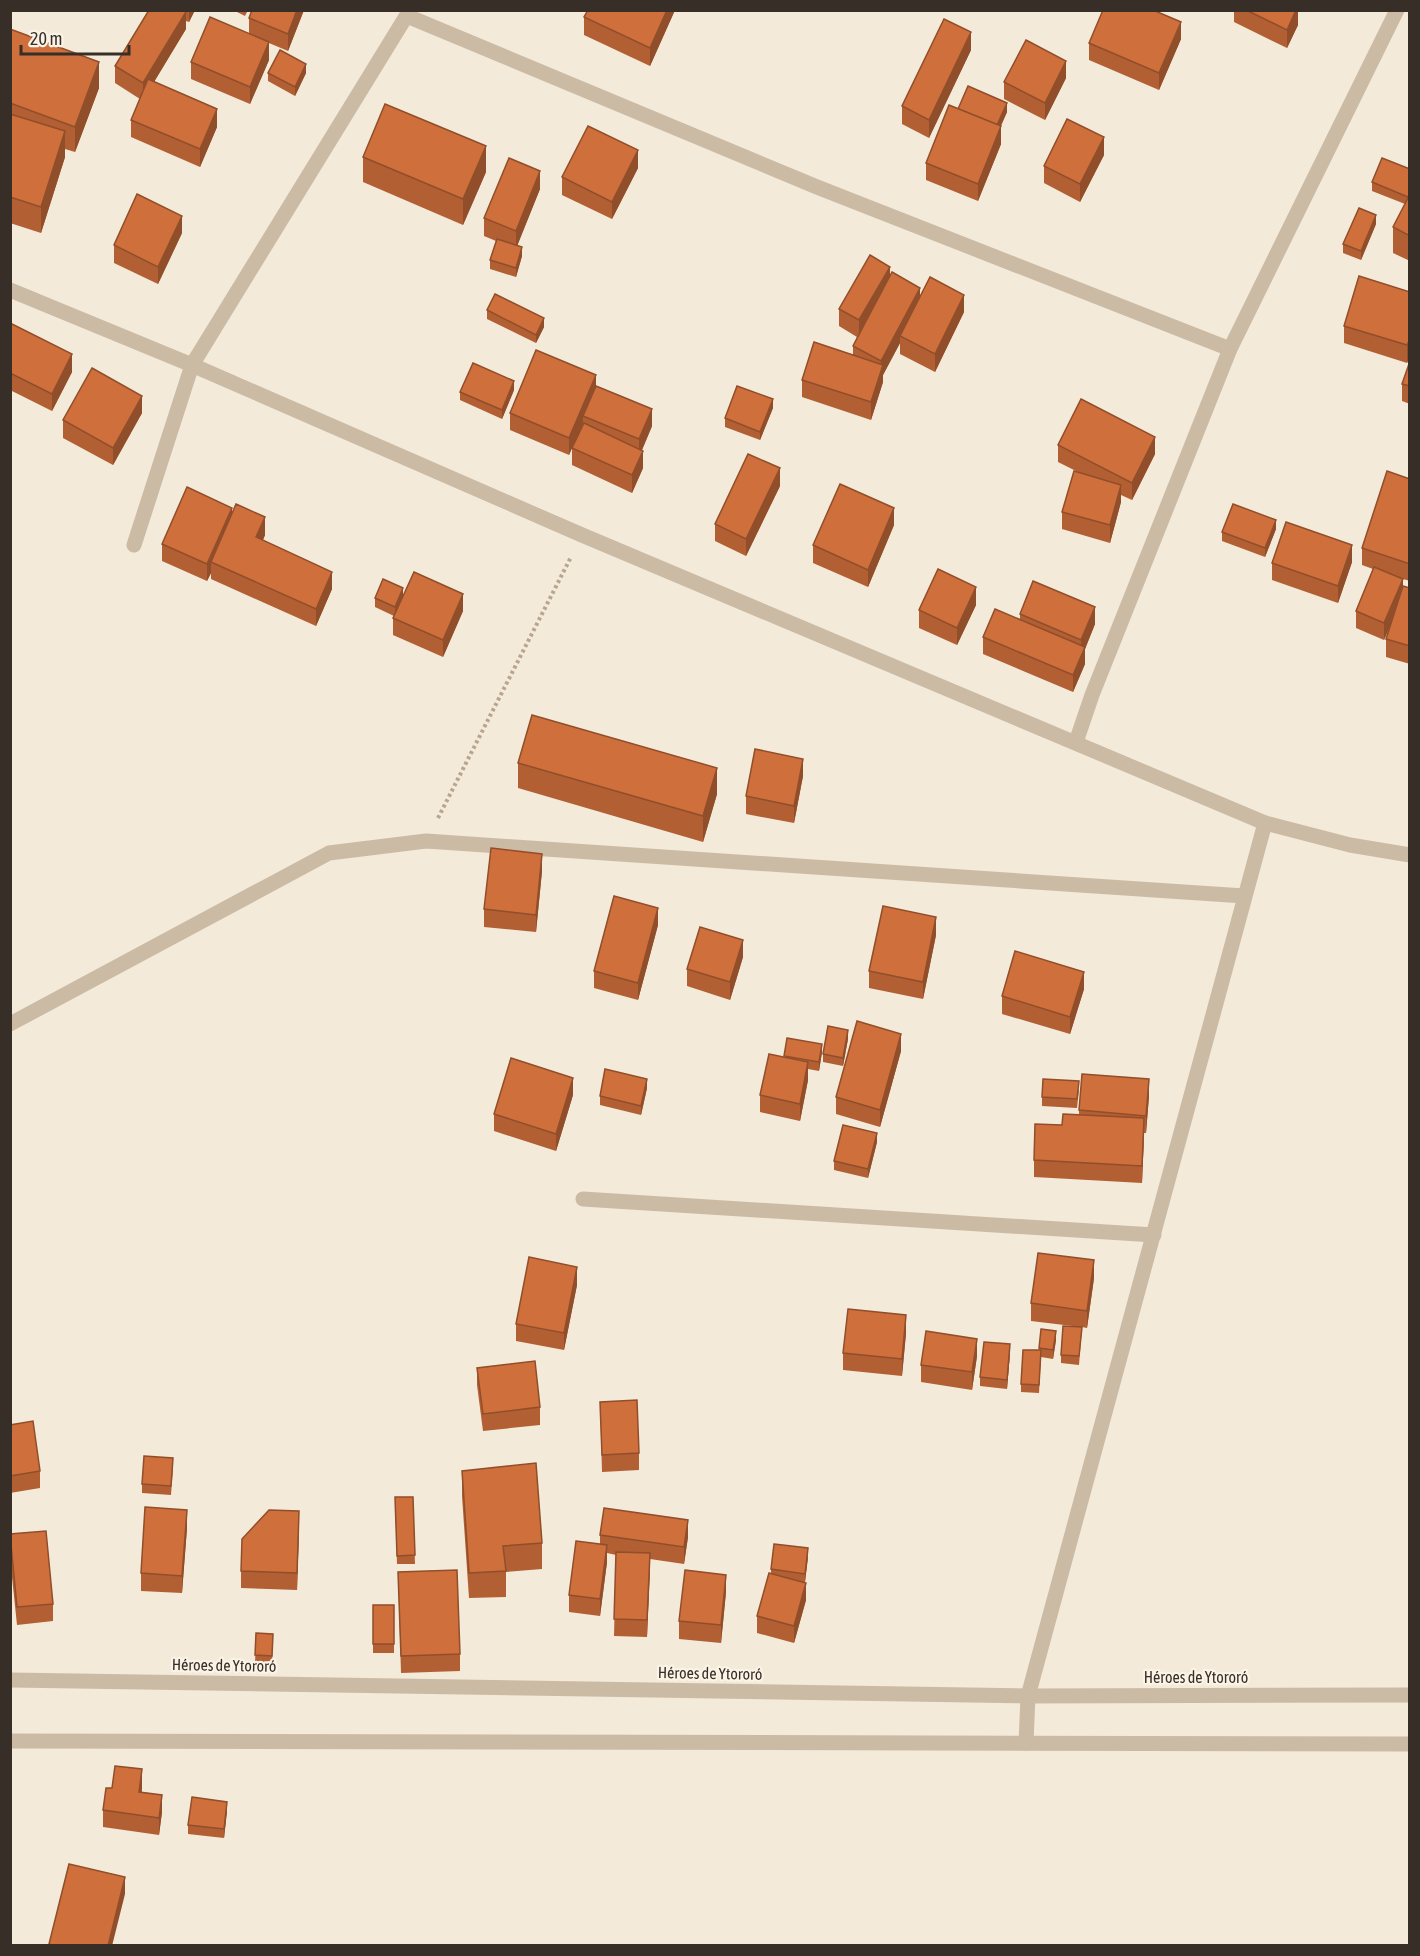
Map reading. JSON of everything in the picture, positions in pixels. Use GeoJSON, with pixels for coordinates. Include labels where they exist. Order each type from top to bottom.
{"type":"FeatureCollection","features":[{"type":"Feature","properties":{"kind":"street"},"geometry":{"type":"LineString","coordinates":[[1076,742],[1096,685],[1230,349],[1396,10]]}},
{"type":"Feature","properties":{"kind":"street"},"geometry":{"type":"LineString","coordinates":[[134,545],[192,365],[409,13],[817,188],[1230,349]]}},
{"type":"Feature","properties":{"kind":"street"},"geometry":{"type":"LineString","coordinates":[[10,290],[192,365],[582,535],[1265,823],[1350,845],[1410,855]]}},
{"type":"Feature","properties":{"kind":"street"},"geometry":{"type":"LineString","coordinates":[[1026,1743],[1028,1696],[1265,823]]}},
{"type":"Feature","properties":{"kind":"street"},"geometry":{"type":"LineString","coordinates":[[10,1024],[329,853],[426,841],[1244,896]]}},
{"type":"Feature","properties":{"kind":"street"},"geometry":{"type":"LineString","coordinates":[[583,1199],[1154,1235]]}},
{"type":"Feature","properties":{"kind":"street","name":"Héroes de Ytororó"},"geometry":{"type":"LineString","coordinates":[[10,1680],[1028,1696],[1410,1695]]}},
{"type":"Feature","properties":{"kind":"street"},"geometry":{"type":"LineString","coordinates":[[10,1741],[1410,1744]]}},
{"type":"Feature","properties":{"kind":"path"},"geometry":{"type":"LineString","coordinates":[[426,841],[582,535]]}},
{"type":"Feature","properties":{"kind":"building"},"geometry":{"type":"Polygon","coordinates":[[[149,10],[183,10],[186,12],[143,83],[115,66],[149,10]]]}},
{"type":"Feature","properties":{"kind":"building"},"geometry":{"type":"Polygon","coordinates":[[[252,10],[297,10],[288,34],[249,18],[252,10]]]}},
{"type":"Feature","properties":{"kind":"building"},"geometry":{"type":"Polygon","coordinates":[[[588,10],[667,10],[650,48],[584,17],[588,10]]]}},
{"type":"Feature","properties":{"kind":"building"},"geometry":{"type":"Polygon","coordinates":[[[1103,10],[1153,10],[1181,22],[1159,73],[1089,43],[1103,10]]]}},
{"type":"Feature","properties":{"kind":"building"},"geometry":{"type":"Polygon","coordinates":[[[1246,10],[1296,10],[1287,30],[1246,10]]]}},
{"type":"Feature","properties":{"kind":"building"},"geometry":{"type":"Polygon","coordinates":[[[210,17],[269,42],[250,87],[191,62],[210,17]]]}},
{"type":"Feature","properties":{"kind":"building"},"geometry":{"type":"Polygon","coordinates":[[[944,19],[971,32],[929,120],[902,106],[944,19]]]}},
{"type":"Feature","properties":{"kind":"building"},"geometry":{"type":"Polygon","coordinates":[[[10,29],[99,62],[75,127],[10,103],[10,29]]]}},
{"type":"Feature","properties":{"kind":"building"},"geometry":{"type":"Polygon","coordinates":[[[1026,40],[1066,61],[1045,103],[1004,82],[1026,40]]]}},
{"type":"Feature","properties":{"kind":"building"},"geometry":{"type":"Polygon","coordinates":[[[280,50],[306,64],[295,87],[268,73],[280,50]]]}},
{"type":"Feature","properties":{"kind":"building"},"geometry":{"type":"Polygon","coordinates":[[[148,79],[217,109],[200,149],[131,120],[148,79]]]}},
{"type":"Feature","properties":{"kind":"building"},"geometry":{"type":"Polygon","coordinates":[[[968,86],[1007,103],[997,125],[958,109],[968,86]]]}},
{"type":"Feature","properties":{"kind":"building"},"geometry":{"type":"Polygon","coordinates":[[[385,104],[486,146],[463,199],[363,157],[385,104]]]}},
{"type":"Feature","properties":{"kind":"building"},"geometry":{"type":"Polygon","coordinates":[[[949,105],[1001,126],[978,184],[926,163],[949,105]]]}},
{"type":"Feature","properties":{"kind":"building"},"geometry":{"type":"Polygon","coordinates":[[[10,114],[65,131],[41,207],[10,197],[10,114]]]}},
{"type":"Feature","properties":{"kind":"building"},"geometry":{"type":"Polygon","coordinates":[[[1067,119],[1104,137],[1080,184],[1044,166],[1067,119]]]}},
{"type":"Feature","properties":{"kind":"building"},"geometry":{"type":"Polygon","coordinates":[[[588,126],[638,150],[612,202],[562,177],[588,126]]]}},
{"type":"Feature","properties":{"kind":"building"},"geometry":{"type":"Polygon","coordinates":[[[509,158],[540,171],[516,231],[484,218],[509,158]]]}},
{"type":"Feature","properties":{"kind":"building"},"geometry":{"type":"Polygon","coordinates":[[[1382,158],[1410,169],[1408,197],[1372,182],[1382,158]]]}},
{"type":"Feature","properties":{"kind":"building"},"geometry":{"type":"Polygon","coordinates":[[[137,194],[182,216],[158,267],[114,245],[137,194]]]}},
{"type":"Feature","properties":{"kind":"building"},"geometry":{"type":"Polygon","coordinates":[[[1410,194],[1410,236],[1393,227],[1410,194]]]}},
{"type":"Feature","properties":{"kind":"building"},"geometry":{"type":"Polygon","coordinates":[[[1359,208],[1376,215],[1361,251],[1343,244],[1359,208]]]}},
{"type":"Feature","properties":{"kind":"building"},"geometry":{"type":"Polygon","coordinates":[[[497,239],[522,247],[516,268],[490,260],[497,239]]]}},
{"type":"Feature","properties":{"kind":"building"},"geometry":{"type":"Polygon","coordinates":[[[870,255],[890,267],[859,320],[839,309],[870,255]]]}},
{"type":"Feature","properties":{"kind":"building"},"geometry":{"type":"Polygon","coordinates":[[[892,272],[920,288],[881,361],[853,346],[892,272]]]}},
{"type":"Feature","properties":{"kind":"building"},"geometry":{"type":"Polygon","coordinates":[[[1359,276],[1410,292],[1410,339],[1407,345],[1344,326],[1359,276]]]}},
{"type":"Feature","properties":{"kind":"building"},"geometry":{"type":"Polygon","coordinates":[[[930,277],[964,295],[935,354],[900,336],[930,277]]]}},
{"type":"Feature","properties":{"kind":"building"},"geometry":{"type":"Polygon","coordinates":[[[495,294],[544,318],[536,335],[487,310],[495,294]]]}},
{"type":"Feature","properties":{"kind":"building"},"geometry":{"type":"Polygon","coordinates":[[[10,323],[72,354],[52,394],[10,373],[10,323]]]}},
{"type":"Feature","properties":{"kind":"building"},"geometry":{"type":"Polygon","coordinates":[[[814,342],[883,365],[871,402],[802,380],[814,342]]]}},
{"type":"Feature","properties":{"kind":"building"},"geometry":{"type":"Polygon","coordinates":[[[536,350],[596,375],[569,438],[510,413],[536,350]]]}},
{"type":"Feature","properties":{"kind":"building"},"geometry":{"type":"Polygon","coordinates":[[[1410,361],[1410,386],[1402,384],[1410,361]]]}},
{"type":"Feature","properties":{"kind":"building"},"geometry":{"type":"Polygon","coordinates":[[[473,363],[514,381],[502,410],[460,392],[473,363]]]}},
{"type":"Feature","properties":{"kind":"building"},"geometry":{"type":"Polygon","coordinates":[[[92,368],[142,396],[113,448],[63,420],[92,368]]]}},
{"type":"Feature","properties":{"kind":"building"},"geometry":{"type":"Polygon","coordinates":[[[596,386],[652,409],[639,439],[583,416],[596,386]]]}},
{"type":"Feature","properties":{"kind":"building"},"geometry":{"type":"Polygon","coordinates":[[[737,386],[773,399],[760,432],[725,418],[737,386]]]}},
{"type":"Feature","properties":{"kind":"building"},"geometry":{"type":"Polygon","coordinates":[[[1081,399],[1155,437],[1132,483],[1058,445],[1081,399]]]}},
{"type":"Feature","properties":{"kind":"building"},"geometry":{"type":"Polygon","coordinates":[[[584,423],[643,451],[632,475],[572,448],[584,423]]]}},
{"type":"Feature","properties":{"kind":"building"},"geometry":{"type":"Polygon","coordinates":[[[748,454],[780,468],[746,539],[715,524],[748,454]]]}},
{"type":"Feature","properties":{"kind":"building"},"geometry":{"type":"Polygon","coordinates":[[[1074,471],[1121,485],[1110,525],[1062,512],[1074,471]]]}},
{"type":"Feature","properties":{"kind":"building"},"geometry":{"type":"Polygon","coordinates":[[[1387,471],[1410,479],[1410,564],[1362,548],[1387,471]]]}},
{"type":"Feature","properties":{"kind":"building"},"geometry":{"type":"Polygon","coordinates":[[[840,484],[894,508],[868,570],[813,545],[840,484]]]}},
{"type":"Feature","properties":{"kind":"building"},"geometry":{"type":"Polygon","coordinates":[[[187,487],[232,508],[207,564],[162,544],[187,487]]]}},
{"type":"Feature","properties":{"kind":"building"},"geometry":{"type":"Polygon","coordinates":[[[236,504],[265,517],[256,537],[332,572],[316,609],[211,562],[236,504]]]}},
{"type":"Feature","properties":{"kind":"building"},"geometry":{"type":"Polygon","coordinates":[[[1233,504],[1276,520],[1265,548],[1222,532],[1233,504]]]}},
{"type":"Feature","properties":{"kind":"building"},"geometry":{"type":"Polygon","coordinates":[[[1286,522],[1352,545],[1338,586],[1272,563],[1286,522]]]}},
{"type":"Feature","properties":{"kind":"building"},"geometry":{"type":"Polygon","coordinates":[[[1374,567],[1403,579],[1384,623],[1356,611],[1374,567]]]}},
{"type":"Feature","properties":{"kind":"building"},"geometry":{"type":"Polygon","coordinates":[[[938,569],[976,587],[957,628],[919,610],[938,569]]]}},
{"type":"Feature","properties":{"kind":"building"},"geometry":{"type":"Polygon","coordinates":[[[414,572],[463,594],[443,640],[393,618],[414,572]]]}},
{"type":"Feature","properties":{"kind":"building"},"geometry":{"type":"Polygon","coordinates":[[[383,579],[403,588],[395,607],[375,598],[383,579]]]}},
{"type":"Feature","properties":{"kind":"building"},"geometry":{"type":"Polygon","coordinates":[[[1033,581],[1095,607],[1081,640],[1020,614],[1033,581]]]}},
{"type":"Feature","properties":{"kind":"building"},"geometry":{"type":"Polygon","coordinates":[[[1403,586],[1410,588],[1410,646],[1386,639],[1403,586]]]}},
{"type":"Feature","properties":{"kind":"building"},"geometry":{"type":"Polygon","coordinates":[[[995,609],[1085,647],[1073,675],[983,637],[995,609]]]}},
{"type":"Feature","properties":{"kind":"building"},"geometry":{"type":"Polygon","coordinates":[[[532,715],[717,768],[703,816],[518,763],[532,715]]]}},
{"type":"Feature","properties":{"kind":"building"},"geometry":{"type":"Polygon","coordinates":[[[755,749],[803,759],[794,806],[746,796],[755,749]]]}},
{"type":"Feature","properties":{"kind":"building"},"geometry":{"type":"Polygon","coordinates":[[[491,848],[542,854],[536,915],[484,909],[491,848]]]}},
{"type":"Feature","properties":{"kind":"building"},"geometry":{"type":"Polygon","coordinates":[[[614,896],[658,908],[638,983],[594,971],[614,896]]]}},
{"type":"Feature","properties":{"kind":"building"},"geometry":{"type":"Polygon","coordinates":[[[883,906],[936,917],[923,982],[869,971],[883,906]]]}},
{"type":"Feature","properties":{"kind":"building"},"geometry":{"type":"Polygon","coordinates":[[[700,927],[743,940],[730,982],[687,969],[700,927]]]}},
{"type":"Feature","properties":{"kind":"building"},"geometry":{"type":"Polygon","coordinates":[[[1015,951],[1084,972],[1070,1017],[1002,996],[1015,951]]]}},
{"type":"Feature","properties":{"kind":"building"},"geometry":{"type":"Polygon","coordinates":[[[857,1021],[901,1034],[880,1110],[836,1097],[857,1021]]]}},
{"type":"Feature","properties":{"kind":"building"},"geometry":{"type":"Polygon","coordinates":[[[828,1026],[848,1030],[843,1058],[823,1054],[828,1026]]]}},
{"type":"Feature","properties":{"kind":"building"},"geometry":{"type":"Polygon","coordinates":[[[787,1038],[822,1044],[819,1062],[784,1056],[787,1038]]]}},
{"type":"Feature","properties":{"kind":"building"},"geometry":{"type":"Polygon","coordinates":[[[769,1054],[808,1062],[800,1104],[760,1095],[769,1054]]]}},
{"type":"Feature","properties":{"kind":"building"},"geometry":{"type":"Polygon","coordinates":[[[511,1058],[573,1078],[556,1134],[494,1114],[511,1058]]]}},
{"type":"Feature","properties":{"kind":"building"},"geometry":{"type":"Polygon","coordinates":[[[605,1069],[647,1079],[641,1106],[600,1096],[605,1069]]]}},
{"type":"Feature","properties":{"kind":"building"},"geometry":{"type":"Polygon","coordinates":[[[1082,1074],[1149,1079],[1146,1116],[1079,1110],[1082,1074]]]}},
{"type":"Feature","properties":{"kind":"building"},"geometry":{"type":"Polygon","coordinates":[[[1043,1079],[1079,1081],[1077,1099],[1042,1097],[1043,1079]]]}},
{"type":"Feature","properties":{"kind":"building"},"geometry":{"type":"Polygon","coordinates":[[[1063,1114],[1144,1118],[1142,1166],[1034,1160],[1035,1124],[1062,1125],[1063,1114]]]}},
{"type":"Feature","properties":{"kind":"building"},"geometry":{"type":"Polygon","coordinates":[[[843,1125],[877,1133],[868,1169],[834,1161],[843,1125]]]}},
{"type":"Feature","properties":{"kind":"building"},"geometry":{"type":"Polygon","coordinates":[[[1038,1253],[1094,1260],[1087,1311],[1031,1303],[1038,1253]]]}},
{"type":"Feature","properties":{"kind":"building"},"geometry":{"type":"Polygon","coordinates":[[[529,1257],[577,1267],[564,1333],[516,1324],[529,1257]]]}},
{"type":"Feature","properties":{"kind":"building"},"geometry":{"type":"Polygon","coordinates":[[[848,1309],[906,1315],[902,1359],[843,1353],[848,1309]]]}},
{"type":"Feature","properties":{"kind":"building"},"geometry":{"type":"Polygon","coordinates":[[[1063,1326],[1082,1327],[1079,1356],[1061,1355],[1063,1326]]]}},
{"type":"Feature","properties":{"kind":"building"},"geometry":{"type":"Polygon","coordinates":[[[1041,1329],[1056,1331],[1053,1350],[1039,1348],[1041,1329]]]}},
{"type":"Feature","properties":{"kind":"building"},"geometry":{"type":"Polygon","coordinates":[[[926,1331],[977,1339],[972,1372],[921,1365],[926,1331]]]}},
{"type":"Feature","properties":{"kind":"building"},"geometry":{"type":"Polygon","coordinates":[[[984,1342],[1010,1344],[1007,1380],[980,1377],[984,1342]]]}},
{"type":"Feature","properties":{"kind":"building"},"geometry":{"type":"Polygon","coordinates":[[[1023,1350],[1041,1350],[1039,1385],[1021,1384],[1023,1350]]]}},
{"type":"Feature","properties":{"kind":"building"},"geometry":{"type":"Polygon","coordinates":[[[535,1361],[540,1407],[483,1414],[477,1368],[535,1361]]]}},
{"type":"Feature","properties":{"kind":"building"},"geometry":{"type":"Polygon","coordinates":[[[637,1400],[639,1453],[602,1455],[600,1402],[637,1400]]]}},
{"type":"Feature","properties":{"kind":"building"},"geometry":{"type":"Polygon","coordinates":[[[33,1421],[40,1471],[10,1476],[10,1425],[33,1421]]]}},
{"type":"Feature","properties":{"kind":"building"},"geometry":{"type":"Polygon","coordinates":[[[144,1456],[173,1458],[171,1486],[142,1484],[144,1456]]]}},
{"type":"Feature","properties":{"kind":"building"},"geometry":{"type":"Polygon","coordinates":[[[536,1463],[542,1543],[503,1546],[506,1571],[469,1573],[462,1471],[536,1463]]]}},
{"type":"Feature","properties":{"kind":"building"},"geometry":{"type":"Polygon","coordinates":[[[395,1497],[413,1497],[415,1555],[397,1556],[395,1497]]]}},
{"type":"Feature","properties":{"kind":"building"},"geometry":{"type":"Polygon","coordinates":[[[145,1507],[187,1510],[182,1576],[141,1573],[145,1507]]]}},
{"type":"Feature","properties":{"kind":"building"},"geometry":{"type":"Polygon","coordinates":[[[604,1508],[688,1520],[684,1547],[600,1535],[604,1508]]]}},
{"type":"Feature","properties":{"kind":"building"},"geometry":{"type":"Polygon","coordinates":[[[269,1510],[299,1511],[297,1573],[241,1571],[242,1539],[269,1510]]]}},
{"type":"Feature","properties":{"kind":"building"},"geometry":{"type":"Polygon","coordinates":[[[46,1531],[53,1604],[17,1607],[10,1534],[46,1531]]]}},
{"type":"Feature","properties":{"kind":"building"},"geometry":{"type":"Polygon","coordinates":[[[576,1541],[607,1545],[600,1599],[569,1595],[576,1541]]]}},
{"type":"Feature","properties":{"kind":"building"},"geometry":{"type":"Polygon","coordinates":[[[774,1544],[808,1548],[805,1574],[771,1569],[774,1544]]]}},
{"type":"Feature","properties":{"kind":"building"},"geometry":{"type":"Polygon","coordinates":[[[616,1552],[650,1553],[647,1620],[614,1619],[616,1552]]]}},
{"type":"Feature","properties":{"kind":"building"},"geometry":{"type":"Polygon","coordinates":[[[457,1570],[460,1654],[401,1656],[398,1572],[457,1570]]]}},
{"type":"Feature","properties":{"kind":"building"},"geometry":{"type":"Polygon","coordinates":[[[685,1570],[726,1575],[721,1625],[679,1621],[685,1570]]]}},
{"type":"Feature","properties":{"kind":"building"},"geometry":{"type":"Polygon","coordinates":[[[769,1573],[806,1583],[794,1626],[757,1616],[769,1573]]]}},
{"type":"Feature","properties":{"kind":"building"},"geometry":{"type":"Polygon","coordinates":[[[373,1605],[394,1605],[394,1644],[373,1644],[373,1605]]]}},
{"type":"Feature","properties":{"kind":"building"},"geometry":{"type":"Polygon","coordinates":[[[256,1633],[273,1634],[272,1656],[255,1655],[256,1633]]]}},
{"type":"Feature","properties":{"kind":"building"},"geometry":{"type":"Polygon","coordinates":[[[115,1766],[142,1769],[139,1792],[162,1795],[159,1818],[103,1810],[106,1788],[112,1788],[115,1766]]]}},
{"type":"Feature","properties":{"kind":"building"},"geometry":{"type":"Polygon","coordinates":[[[192,1797],[227,1802],[224,1829],[188,1825],[192,1797]]]}},
{"type":"Feature","properties":{"kind":"building"},"geometry":{"type":"Polygon","coordinates":[[[69,1864],[125,1877],[108,1946],[49,1944],[69,1864]]]}}]}
